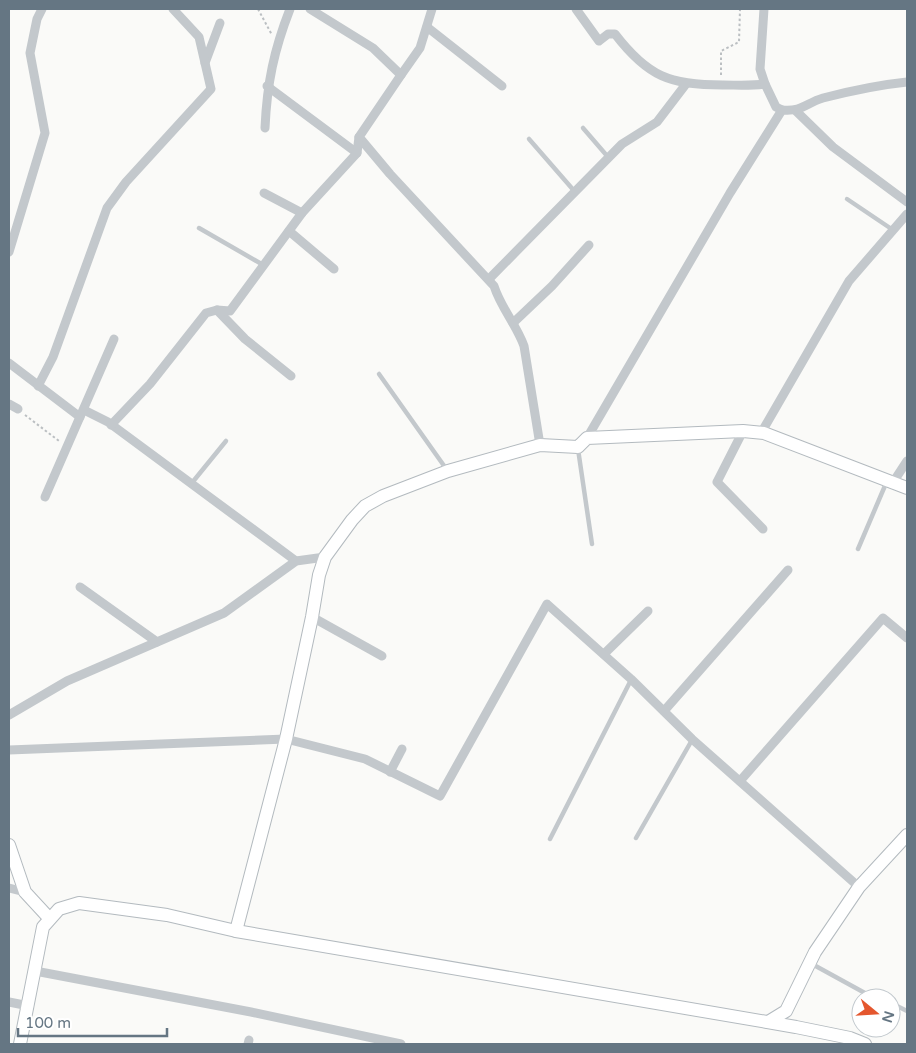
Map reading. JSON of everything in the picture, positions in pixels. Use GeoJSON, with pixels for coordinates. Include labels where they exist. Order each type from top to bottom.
{"type":"FeatureCollection","features":[{"type":"Feature","properties":{"kind":"street"},"geometry":{"type":"LineString","coordinates":[[9,252],[12,232],[45,132],[30,53],[37,19],[42,9]]}},
{"type":"Feature","properties":{"kind":"street"},"geometry":{"type":"LineString","coordinates":[[38,386],[53,357],[107,208],[126,182],[210,90],[199,37],[173,9]]}},
{"type":"Feature","properties":{"kind":"street"},"geometry":{"type":"LineString","coordinates":[[265,128],[267,86],[276,44],[290,9]]}},
{"type":"Feature","properties":{"kind":"street"},"geometry":{"type":"LineString","coordinates":[[310,9],[373,48],[401,75]]}},
{"type":"Feature","properties":{"kind":"street"},"geometry":{"type":"LineString","coordinates":[[111,425],[150,384],[206,313],[217,310],[230,311],[265,266],[302,212],[357,153],[359,137],[420,48],[432,9]]}},
{"type":"Feature","properties":{"kind":"street"},"geometry":{"type":"LineString","coordinates":[[576,9],[599,41],[608,34],[615,34],[628,51],[646,67],[674,82],[720,85],[765,84]]}},
{"type":"Feature","properties":{"kind":"street"},"geometry":{"type":"LineString","coordinates":[[764,9],[760,69],[776,107],[782,110],[796,111],[819,100],[852,90],[907,82]]}},
{"type":"Feature","properties":{"kind":"street"},"geometry":{"type":"LineString","coordinates":[[205,63],[220,23]]}},
{"type":"Feature","properties":{"kind":"street"},"geometry":{"type":"LineString","coordinates":[[427,28],[502,86]]}},
{"type":"Feature","properties":{"kind":"street"},"geometry":{"type":"LineString","coordinates":[[489,279],[576,193],[622,144],[657,122],[686,84]]}},
{"type":"Feature","properties":{"kind":"street"},"geometry":{"type":"LineString","coordinates":[[267,86],[357,153]]}},
{"type":"Feature","properties":{"kind":"street"},"geometry":{"type":"LineString","coordinates":[[236,931],[286,739],[319,575],[325,557],[352,520],[365,506],[383,496],[448,471],[540,445],[578,447],[587,438],[730,193],[782,110]]}},
{"type":"Feature","properties":{"kind":"street"},"geometry":{"type":"LineString","coordinates":[[796,111],[833,147],[907,202]]}},
{"type":"Feature","properties":{"kind":"street"},"geometry":{"type":"LineString","coordinates":[[359,137],[390,174],[494,286],[499,303],[513,323],[524,346],[540,445]]}},
{"type":"Feature","properties":{"kind":"street"},"geometry":{"type":"LineString","coordinates":[[264,193],[302,212]]}},
{"type":"Feature","properties":{"kind":"street"},"geometry":{"type":"LineString","coordinates":[[764,433],[764,428],[849,281],[907,214]]}},
{"type":"Feature","properties":{"kind":"street"},"geometry":{"type":"LineString","coordinates":[[289,231],[334,269]]}},
{"type":"Feature","properties":{"kind":"street"},"geometry":{"type":"LineString","coordinates":[[513,323],[589,245]]}},
{"type":"Feature","properties":{"kind":"street"},"geometry":{"type":"LineString","coordinates":[[217,310],[246,339],[291,376]]}},
{"type":"Feature","properties":{"kind":"street"},"geometry":{"type":"LineString","coordinates":[[44,497],[114,339]]}},
{"type":"Feature","properties":{"kind":"street"},"geometry":{"type":"LineString","coordinates":[[9,363],[38,386],[82,414],[111,425],[296,561]]}},
{"type":"Feature","properties":{"kind":"street"},"geometry":{"type":"LineString","coordinates":[[9,404],[18,409]]}},
{"type":"Feature","properties":{"kind":"street"},"geometry":{"type":"LineString","coordinates":[[587,438],[743,431],[764,433],[907,488]]}},
{"type":"Feature","properties":{"kind":"street"},"geometry":{"type":"LineString","coordinates":[[743,431],[716,482],[763,529]]}},
{"type":"Feature","properties":{"kind":"street"},"geometry":{"type":"LineString","coordinates":[[890,482],[907,461]]}},
{"type":"Feature","properties":{"kind":"street"},"geometry":{"type":"LineString","coordinates":[[9,716],[67,681],[224,613],[296,561],[325,557]]}},
{"type":"Feature","properties":{"kind":"street"},"geometry":{"type":"LineString","coordinates":[[664,711],[788,570]]}},
{"type":"Feature","properties":{"kind":"street"},"geometry":{"type":"LineString","coordinates":[[80,587],[157,642]]}},
{"type":"Feature","properties":{"kind":"street"},"geometry":{"type":"LineString","coordinates":[[9,750],[286,739],[365,759],[440,796],[548,604],[632,679],[692,739],[859,887]]}},
{"type":"Feature","properties":{"kind":"street"},"geometry":{"type":"LineString","coordinates":[[604,654],[648,611]]}},
{"type":"Feature","properties":{"kind":"street"},"geometry":{"type":"LineString","coordinates":[[312,617],[382,656]]}},
{"type":"Feature","properties":{"kind":"street"},"geometry":{"type":"LineString","coordinates":[[740,781],[883,618],[907,638]]}},
{"type":"Feature","properties":{"kind":"street"},"geometry":{"type":"LineString","coordinates":[[390,772],[402,749]]}},
{"type":"Feature","properties":{"kind":"street"},"geometry":{"type":"LineString","coordinates":[[768,1022],[786,1011],[810,963],[859,887],[907,835]]}},
{"type":"Feature","properties":{"kind":"street"},"geometry":{"type":"LineString","coordinates":[[9,844],[25,892],[49,918]]}},
{"type":"Feature","properties":{"kind":"street"},"geometry":{"type":"LineString","coordinates":[[9,888],[25,892]]}},
{"type":"Feature","properties":{"kind":"street"},"geometry":{"type":"LineString","coordinates":[[20,1044],[29,1006],[43,926],[59,909],[79,903],[167,915],[236,931],[796,1027],[850,1038],[865,1044]]}},
{"type":"Feature","properties":{"kind":"street"},"geometry":{"type":"LineString","coordinates":[[35,971],[251,1012],[401,1044]]}},
{"type":"Feature","properties":{"kind":"street"},"geometry":{"type":"LineString","coordinates":[[9,1002],[29,1006]]}},
{"type":"Feature","properties":{"kind":"street"},"geometry":{"type":"LineString","coordinates":[[786,1011],[796,1027]]}},
{"type":"Feature","properties":{"kind":"lane"},"geometry":{"type":"LineString","coordinates":[[583,128],[609,158]]}},
{"type":"Feature","properties":{"kind":"lane"},"geometry":{"type":"LineString","coordinates":[[529,139],[576,193]]}},
{"type":"Feature","properties":{"kind":"lane"},"geometry":{"type":"LineString","coordinates":[[847,199],[893,230]]}},
{"type":"Feature","properties":{"kind":"lane"},"geometry":{"type":"LineString","coordinates":[[199,228],[265,266]]}},
{"type":"Feature","properties":{"kind":"lane"},"geometry":{"type":"LineString","coordinates":[[379,374],[448,471]]}},
{"type":"Feature","properties":{"kind":"lane"},"geometry":{"type":"LineString","coordinates":[[191,484],[226,441]]}},
{"type":"Feature","properties":{"kind":"lane"},"geometry":{"type":"LineString","coordinates":[[578,447],[592,544]]}},
{"type":"Feature","properties":{"kind":"lane"},"geometry":{"type":"LineString","coordinates":[[858,549],[890,482]]}},
{"type":"Feature","properties":{"kind":"lane"},"geometry":{"type":"LineString","coordinates":[[550,839],[632,679]]}},
{"type":"Feature","properties":{"kind":"lane"},"geometry":{"type":"LineString","coordinates":[[636,838],[692,739]]}},
{"type":"Feature","properties":{"kind":"lane"},"geometry":{"type":"LineString","coordinates":[[810,963],[856,988]]}},
{"type":"Feature","properties":{"kind":"path"},"geometry":{"type":"LineString","coordinates":[[258,9],[276,44]]}},
{"type":"Feature","properties":{"kind":"path"},"geometry":{"type":"LineString","coordinates":[[720,85],[721,51],[739,42],[740,9]]}},
{"type":"Feature","properties":{"kind":"path"},"geometry":{"type":"LineString","coordinates":[[18,409],[66,448]]}}]}
